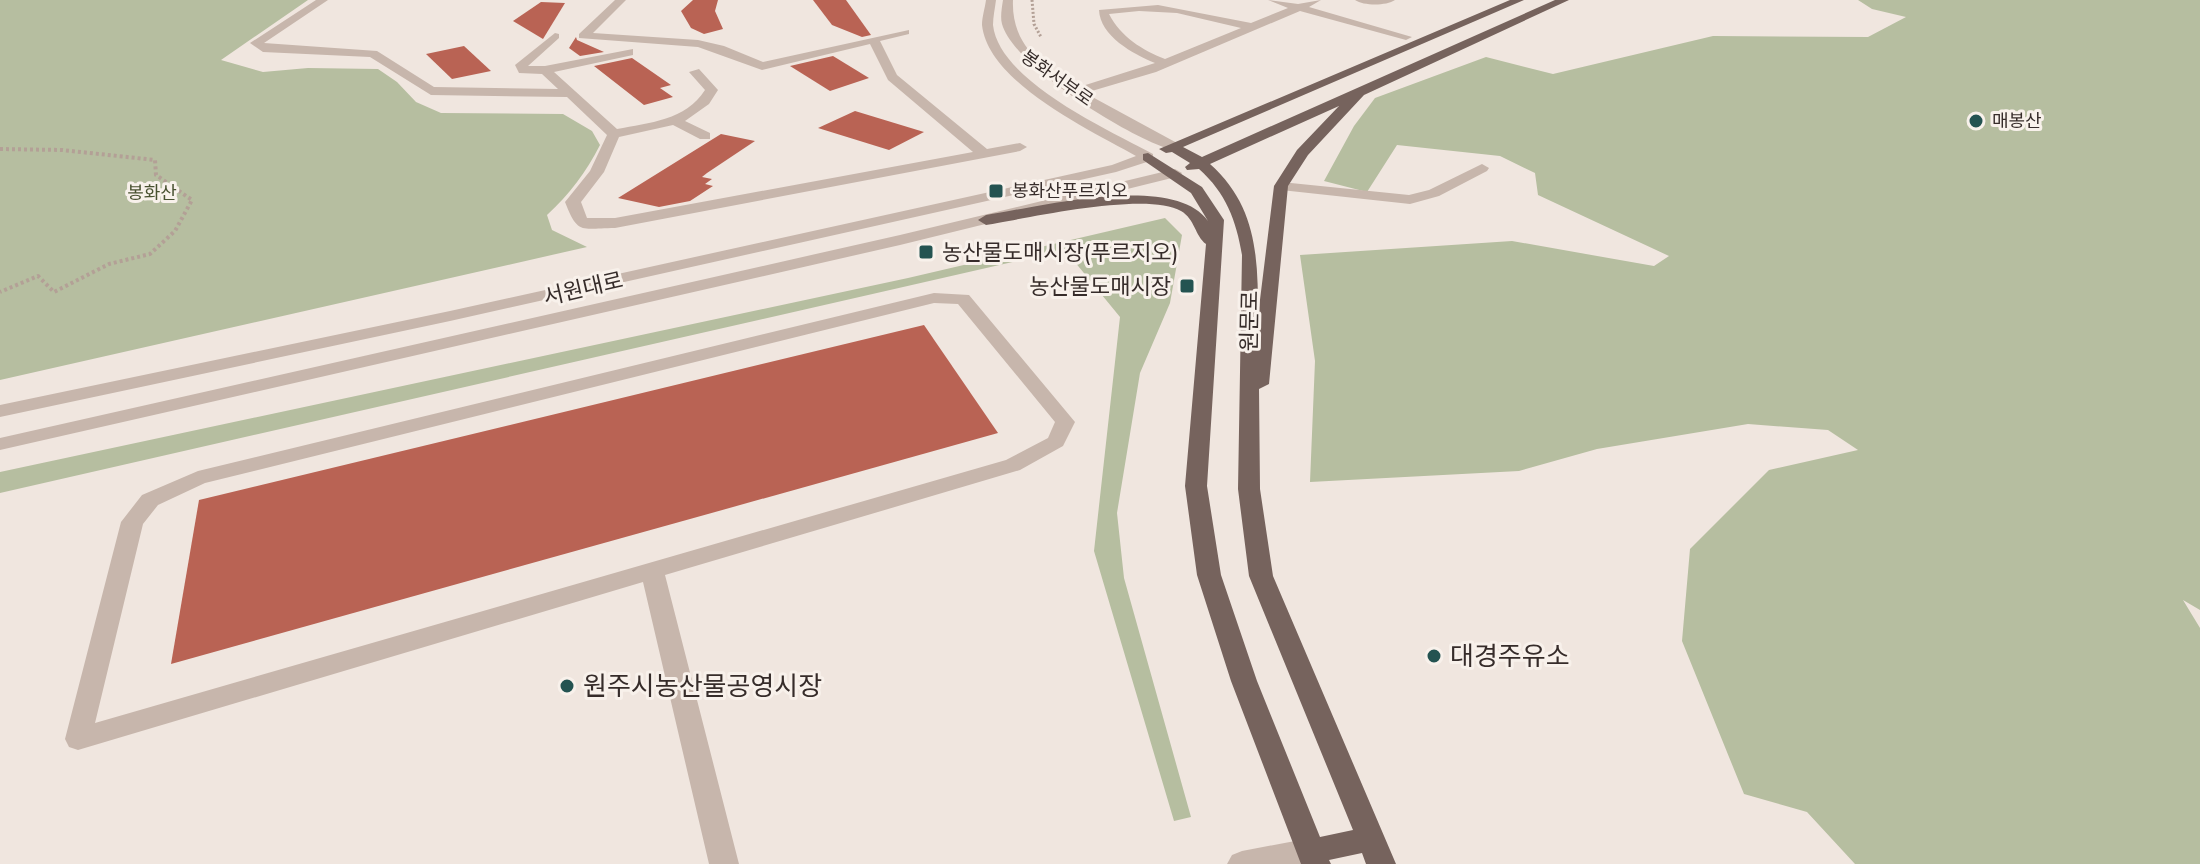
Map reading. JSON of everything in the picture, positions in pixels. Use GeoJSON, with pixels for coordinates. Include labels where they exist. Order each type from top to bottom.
{"type":"FeatureCollection","features":[{"type":"Feature","properties":{"kind":"main road"},"geometry":{"type":"LineString","coordinates":[[1148,157],[1519,0]]}},
{"type":"Feature","properties":{"kind":"main road"},"geometry":{"type":"LineString","coordinates":[[1175,173],[1564,0]]}},
{"type":"Feature","properties":{"kind":"main road"},"geometry":{"type":"LineString","coordinates":[[1249,489],[1281,186],[1302,153],[1363,88]]}},
{"type":"Feature","properties":{"kind":"main road"},"geometry":{"type":"LineString","coordinates":[[1172,146],[1203,162]]}},
{"type":"Feature","properties":{"kind":"main road","name":"원문로"},"geometry":{"type":"LineString","coordinates":[[1148,157],[1197,190],[1216,220],[1196,486],[1209,575],[1244,681],[1313,858]]}},
{"type":"Feature","properties":{"kind":"main road","name":"원문로"},"geometry":{"type":"LineString","coordinates":[[1203,162],[1225,186],[1246,226],[1250,255],[1249,489],[1261,576],[1376,851]]}},
{"type":"Feature","properties":{"kind":"main road"},"geometry":{"type":"LineString","coordinates":[[986,220],[1149,200],[1182,205],[1200,218],[1214,251]]}},
{"type":"Feature","properties":{"kind":"main road"},"geometry":{"type":"LineString","coordinates":[[1313,858],[1376,851]]}},
{"type":"Feature","properties":{"kind":"street"},"geometry":{"type":"LineString","coordinates":[[323,0],[256,43],[263,48],[373,54],[431,91],[570,93]]}},
{"type":"Feature","properties":{"kind":"street"},"geometry":{"type":"LineString","coordinates":[[621,0],[583,36],[702,44],[746,57],[762,66],[905,32]]}},
{"type":"Feature","properties":{"kind":"street","name":"봉화서부로"},"geometry":{"type":"LineString","coordinates":[[991,0],[986,11],[990,37],[995,50],[1017,76],[1148,157]]}},
{"type":"Feature","properties":{"kind":"street","name":"봉화서부로"},"geometry":{"type":"LineString","coordinates":[[1008,0],[1007,21],[1020,50],[1034,65],[1172,146]]}},
{"type":"Feature","properties":{"kind":"street"},"geometry":{"type":"LineString","coordinates":[[1273,0],[1406,37]]}},
{"type":"Feature","properties":{"kind":"street"},"geometry":{"type":"LineString","coordinates":[[1076,92],[1165,63],[1316,0]]}},
{"type":"Feature","properties":{"kind":"street"},"geometry":{"type":"LineString","coordinates":[[1360,0],[1390,0]]}},
{"type":"Feature","properties":{"kind":"street"},"geometry":{"type":"LineString","coordinates":[[1165,63],[1141,54],[1125,42],[1103,12],[1116,6],[1176,5],[1251,27]]}},
{"type":"Feature","properties":{"kind":"street"},"geometry":{"type":"LineString","coordinates":[[555,36],[521,65],[523,70],[545,70],[629,52]]}},
{"type":"Feature","properties":{"kind":"street"},"geometry":{"type":"LineString","coordinates":[[874,41],[892,77],[984,154]]}},
{"type":"Feature","properties":{"kind":"street"},"geometry":{"type":"LineString","coordinates":[[545,70],[614,134]]}},
{"type":"Feature","properties":{"kind":"street"},"geometry":{"type":"LineString","coordinates":[[614,134],[673,120],[707,100],[712,90],[695,72]]}},
{"type":"Feature","properties":{"kind":"street"},"geometry":{"type":"LineString","coordinates":[[673,120],[705,136]]}},
{"type":"Feature","properties":{"kind":"street"},"geometry":{"type":"LineString","coordinates":[[614,134],[597,172],[573,202],[581,223],[615,223],[1020,147]]}},
{"type":"Feature","properties":{"kind":"street","name":"서원대로"},"geometry":{"type":"LineString","coordinates":[[0,411],[481,310],[1116,168],[1148,157]]}},
{"type":"Feature","properties":{"kind":"street"},"geometry":{"type":"LineString","coordinates":[[1281,186],[1410,200],[1434,193],[1482,168]]}},
{"type":"Feature","properties":{"kind":"street","name":"서원대로"},"geometry":{"type":"LineString","coordinates":[[0,444],[986,220],[1175,173]]}},
{"type":"Feature","properties":{"kind":"street"},"geometry":{"type":"LineString","coordinates":[[934,298],[963,299],[1065,422],[1056,442],[1013,465],[652,569],[78,739],[132,522],[150,500],[198,478],[934,298]]}},
{"type":"Feature","properties":{"kind":"street"},"geometry":{"type":"LineString","coordinates":[[652,569],[724,864]]}},
{"type":"Feature","properties":{"kind":"street"},"geometry":{"type":"LineString","coordinates":[[1242,864],[1313,858]]}},
{"type":"Feature","properties":{"kind":"path"},"geometry":{"type":"LineString","coordinates":[[0,149],[62,150],[155,160],[156,175],[192,200],[175,231],[150,254],[109,264],[54,292],[38,276],[0,292]]}},
{"type":"Feature","properties":{"kind":"green space","name":"봉화산"},"geometry":{"type":"Polygon","coordinates":[[[0,0],[308,0],[221,60],[263,72],[308,68],[378,69],[397,82],[416,102],[441,113],[563,114],[592,131],[600,145],[577,182],[547,215],[552,230],[587,247],[0,380],[0,0]]]}},
{"type":"Feature","properties":{"kind":"green space"},"geometry":{"type":"Polygon","coordinates":[[[1858,0],[2200,0],[2200,610],[2183,600],[2200,628],[2200,864],[1855,864],[1807,812],[1744,794],[1682,641],[1690,549],[1769,470],[1858,450],[1828,430],[1748,424],[1597,449],[1519,471],[1310,482],[1315,361],[1300,255],[1512,241],[1654,266],[1669,256],[1538,195],[1535,173],[1500,156],[1397,145],[1367,192],[1324,181],[1354,126],[1375,98],[1486,57],[1553,74],[1713,36],[1868,37],[1906,17],[1872,9],[1858,0]]]}},
{"type":"Feature","properties":{"kind":"green space"},"geometry":{"type":"Polygon","coordinates":[[[1165,218],[1182,235],[1170,303],[1140,373],[1117,513],[1124,578],[1191,817],[1174,821],[1094,551],[1120,317],[1065,250],[0,493],[0,472],[908,278],[1165,218]]]}},
{"type":"Feature","properties":{"kind":"building"},"geometry":{"type":"Polygon","coordinates":[[[693,0],[718,0],[715,11],[723,29],[704,34],[691,28],[681,11],[693,0]]]}},
{"type":"Feature","properties":{"kind":"building"},"geometry":{"type":"Polygon","coordinates":[[[813,0],[846,0],[871,35],[862,37],[832,25],[813,0]]]}},
{"type":"Feature","properties":{"kind":"building"},"geometry":{"type":"Polygon","coordinates":[[[541,2],[565,3],[543,39],[513,21],[541,2]]]}},
{"type":"Feature","properties":{"kind":"building"},"geometry":{"type":"Polygon","coordinates":[[[576,37],[604,52],[580,56],[569,48],[576,37]]]}},
{"type":"Feature","properties":{"kind":"building"},"geometry":{"type":"Polygon","coordinates":[[[464,46],[491,71],[452,79],[426,54],[464,46]]]}},
{"type":"Feature","properties":{"kind":"building"},"geometry":{"type":"Polygon","coordinates":[[[833,56],[869,78],[830,91],[790,66],[833,56]]]}},
{"type":"Feature","properties":{"kind":"building"},"geometry":{"type":"Polygon","coordinates":[[[632,58],[671,85],[660,88],[673,97],[644,105],[594,66],[632,58]]]}},
{"type":"Feature","properties":{"kind":"building"},"geometry":{"type":"Polygon","coordinates":[[[855,111],[924,132],[889,150],[818,128],[855,111]]]}},
{"type":"Feature","properties":{"kind":"building"},"geometry":{"type":"Polygon","coordinates":[[[721,134],[755,141],[702,177],[712,179],[705,184],[713,186],[690,201],[659,207],[618,198],[721,134]]]}},
{"type":"Feature","properties":{"kind":"building"},"geometry":{"type":"Polygon","coordinates":[[[924,325],[998,433],[171,664],[199,500],[924,325]]]}},
{"type":"Feature","properties":{"kind":"place","name":"매봉산"},"geometry":{"type":"Point","coordinates":[1976,121]}},
{"type":"Feature","properties":{"kind":"place","name":"봉화산푸르지오"},"geometry":{"type":"Point","coordinates":[996,191]}},
{"type":"Feature","properties":{"kind":"place","name":"농산물도매시장(푸르지오)"},"geometry":{"type":"Point","coordinates":[926,252]}},
{"type":"Feature","properties":{"kind":"place","name":"농산물도매시장"},"geometry":{"type":"Point","coordinates":[1187,286]}},
{"type":"Feature","properties":{"kind":"place","name":"대경주유소"},"geometry":{"type":"Point","coordinates":[1434,656]}},
{"type":"Feature","properties":{"kind":"place","name":"원주시농산물공영시장"},"geometry":{"type":"Point","coordinates":[567,686]}}]}
